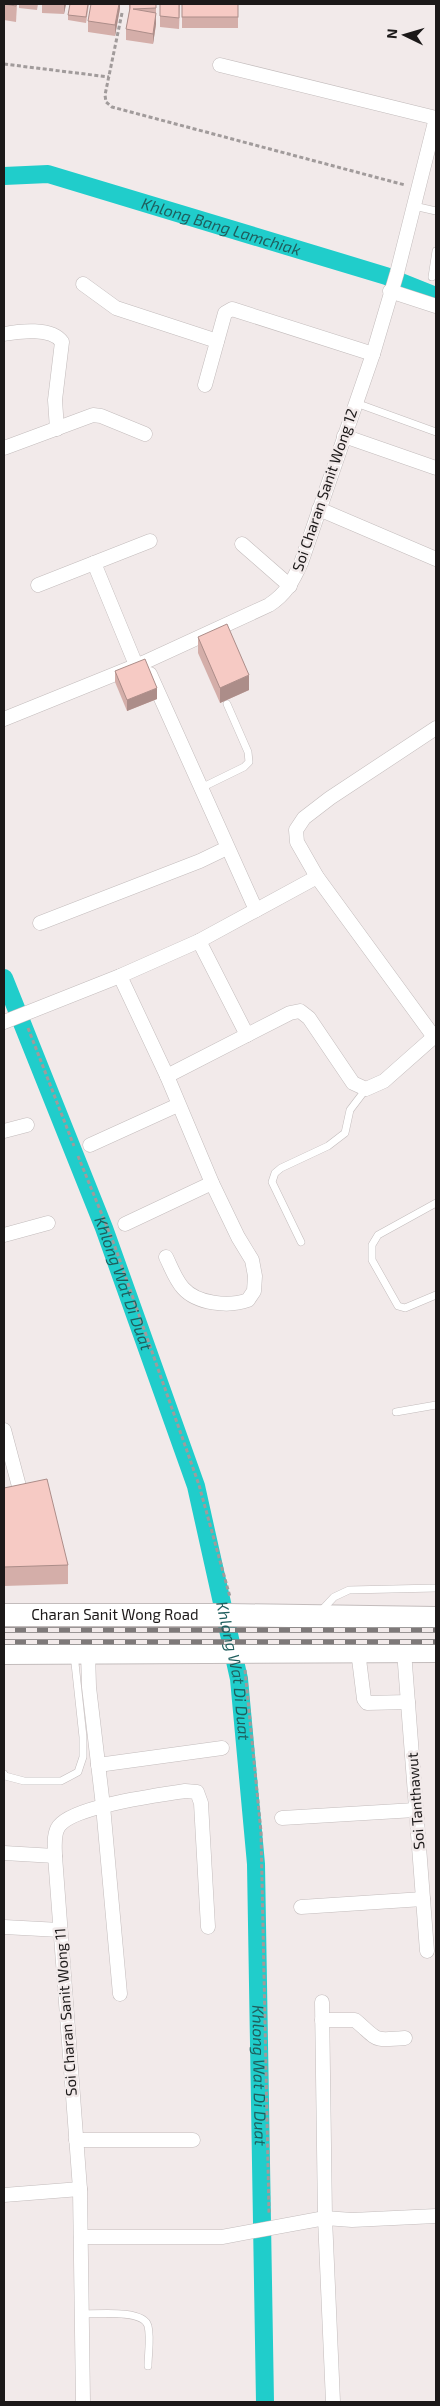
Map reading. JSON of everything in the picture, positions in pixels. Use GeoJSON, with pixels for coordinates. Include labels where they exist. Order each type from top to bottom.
{"type":"FeatureCollection","features":[{"type":"Feature","properties":{"kind":"main road","name":"Charan Sanit Wong Road"},"geometry":{"type":"LineString","coordinates":[[4,1615],[226,1609],[316,1616],[436,1618]]}},
{"type":"Feature","properties":{"kind":"main road"},"geometry":{"type":"LineString","coordinates":[[4,1653],[81,1652],[236,1655],[358,1650],[436,1651]]}},
{"type":"Feature","properties":{"kind":"street"},"geometry":{"type":"LineString","coordinates":[[220,65],[436,118]]}},
{"type":"Feature","properties":{"kind":"street","name":"Soi Charan Sanit Wong 12"},"geometry":{"type":"LineString","coordinates":[[4,719],[140,664],[270,605],[281,597],[290,586],[301,563],[373,354],[397,273],[436,118]]}},
{"type":"Feature","properties":{"kind":"street"},"geometry":{"type":"LineString","coordinates":[[83,284],[116,308],[217,341]]}},
{"type":"Feature","properties":{"kind":"street"},"geometry":{"type":"LineString","coordinates":[[391,289],[436,306]]}},
{"type":"Feature","properties":{"kind":"street"},"geometry":{"type":"LineString","coordinates":[[205,385],[225,313],[232,309],[373,354]]}},
{"type":"Feature","properties":{"kind":"street"},"geometry":{"type":"LineString","coordinates":[[4,334],[42,332],[59,338],[62,342],[55,400],[57,429]]}},
{"type":"Feature","properties":{"kind":"street"},"geometry":{"type":"LineString","coordinates":[[4,448],[93,415],[101,416],[145,434]]}},
{"type":"Feature","properties":{"kind":"street"},"geometry":{"type":"LineString","coordinates":[[344,436],[436,468]]}},
{"type":"Feature","properties":{"kind":"street"},"geometry":{"type":"LineString","coordinates":[[319,509],[436,559]]}},
{"type":"Feature","properties":{"kind":"street"},"geometry":{"type":"LineString","coordinates":[[38,585],[150,541]]}},
{"type":"Feature","properties":{"kind":"street"},"geometry":{"type":"LineString","coordinates":[[242,544],[290,586]]}},
{"type":"Feature","properties":{"kind":"street"},"geometry":{"type":"LineString","coordinates":[[94,563],[256,910]]}},
{"type":"Feature","properties":{"kind":"street"},"geometry":{"type":"LineString","coordinates":[[167,1076],[247,1035],[300,1011],[309,1018],[353,1083],[366,1089],[384,1081],[435,1036],[317,877],[297,842],[296,830],[304,818],[330,798],[436,728]]}},
{"type":"Feature","properties":{"kind":"street"},"geometry":{"type":"LineString","coordinates":[[40,923],[200,861],[227,848]]}},
{"type":"Feature","properties":{"kind":"street"},"geometry":{"type":"LineString","coordinates":[[15,1018],[120,976],[199,941],[317,877]]}},
{"type":"Feature","properties":{"kind":"street"},"geometry":{"type":"LineString","coordinates":[[199,941],[247,1035]]}},
{"type":"Feature","properties":{"kind":"street"},"geometry":{"type":"LineString","coordinates":[[120,976],[167,1076],[212,1183],[238,1237],[252,1260],[255,1276],[254,1291],[248,1300],[236,1305],[196,1297],[184,1289],[166,1257]]}},
{"type":"Feature","properties":{"kind":"street"},"geometry":{"type":"LineString","coordinates":[[90,1145],[178,1105]]}},
{"type":"Feature","properties":{"kind":"street"},"geometry":{"type":"LineString","coordinates":[[4,1131],[27,1124]]}},
{"type":"Feature","properties":{"kind":"street"},"geometry":{"type":"LineString","coordinates":[[125,1224],[212,1183]]}},
{"type":"Feature","properties":{"kind":"street"},"geometry":{"type":"LineString","coordinates":[[4,1234],[48,1223]]}},
{"type":"Feature","properties":{"kind":"street"},"geometry":{"type":"LineString","coordinates":[[4,1430],[20,1490]]}},
{"type":"Feature","properties":{"kind":"street"},"geometry":{"type":"LineString","coordinates":[[358,1650],[364,1699],[367,1703],[408,1702]]}},
{"type":"Feature","properties":{"kind":"street","name":"Soi Tanthawut"},"geometry":{"type":"LineString","coordinates":[[404,1651],[427,1951]]}},
{"type":"Feature","properties":{"kind":"street"},"geometry":{"type":"LineString","coordinates":[[81,1652],[89,1686],[103,1806],[120,1994]]}},
{"type":"Feature","properties":{"kind":"street"},"geometry":{"type":"LineString","coordinates":[[98,1765],[222,1748]]}},
{"type":"Feature","properties":{"kind":"street"},"geometry":{"type":"LineString","coordinates":[[103,1806],[185,1790],[197,1792],[201,1803],[208,1926]]}},
{"type":"Feature","properties":{"kind":"street","name":"Soi Charan Sanit Wong 11"},"geometry":{"type":"LineString","coordinates":[[83,2402],[80,2189],[55,1842],[59,1826],[69,1818],[103,1806]]}},
{"type":"Feature","properties":{"kind":"street"},"geometry":{"type":"LineString","coordinates":[[282,1818],[415,1810]]}},
{"type":"Feature","properties":{"kind":"street"},"geometry":{"type":"LineString","coordinates":[[4,1853],[55,1856]]}},
{"type":"Feature","properties":{"kind":"street"},"geometry":{"type":"LineString","coordinates":[[301,1907],[423,1899]]}},
{"type":"Feature","properties":{"kind":"street"},"geometry":{"type":"LineString","coordinates":[[4,1927],[60,1930]]}},
{"type":"Feature","properties":{"kind":"street"},"geometry":{"type":"LineString","coordinates":[[322,2002],[326,2218],[333,2402]]}},
{"type":"Feature","properties":{"kind":"street"},"geometry":{"type":"LineString","coordinates":[[322,2020],[355,2020],[373,2037],[380,2040],[404,2038]]}},
{"type":"Feature","properties":{"kind":"street"},"geometry":{"type":"LineString","coordinates":[[76,2140],[193,2140]]}},
{"type":"Feature","properties":{"kind":"street"},"geometry":{"type":"LineString","coordinates":[[4,2194],[80,2189]]}},
{"type":"Feature","properties":{"kind":"street"},"geometry":{"type":"LineString","coordinates":[[81,2237],[222,2237],[326,2218],[436,2216]]}},
{"type":"Feature","properties":{"kind":"lane"},"geometry":{"type":"LineString","coordinates":[[414,206],[436,210]]}},
{"type":"Feature","properties":{"kind":"lane"},"geometry":{"type":"LineString","coordinates":[[432,277],[436,251]]}},
{"type":"Feature","properties":{"kind":"lane"},"geometry":{"type":"LineString","coordinates":[[356,403],[436,432]]}},
{"type":"Feature","properties":{"kind":"lane"},"geometry":{"type":"LineString","coordinates":[[200,788],[244,767],[248,762],[248,752],[227,704]]}},
{"type":"Feature","properties":{"kind":"lane"},"geometry":{"type":"LineString","coordinates":[[301,1242],[272,1182],[275,1173],[281,1168],[328,1146],[345,1133],[350,1110],[366,1089]]}},
{"type":"Feature","properties":{"kind":"lane"},"geometry":{"type":"LineString","coordinates":[[436,1203],[378,1235],[372,1245],[372,1260],[398,1306],[405,1308],[436,1295]]}},
{"type":"Feature","properties":{"kind":"lane"},"geometry":{"type":"LineString","coordinates":[[396,1412],[436,1405]]}},
{"type":"Feature","properties":{"kind":"lane"},"geometry":{"type":"LineString","coordinates":[[316,1616],[334,1597],[349,1590],[436,1588]]}},
{"type":"Feature","properties":{"kind":"lane"},"geometry":{"type":"LineString","coordinates":[[4,1774],[5,1776],[24,1781],[61,1781],[78,1772],[83,1757],[81,1652]]}},
{"type":"Feature","properties":{"kind":"lane"},"geometry":{"type":"LineString","coordinates":[[82,2314],[130,2314],[144,2319],[148,2325],[148,2366]]}},
{"type":"Feature","properties":{"kind":"path"},"geometry":{"type":"LineString","coordinates":[[122,13],[104,100],[112,108],[418,188]]}},
{"type":"Feature","properties":{"kind":"path"},"geometry":{"type":"LineString","coordinates":[[4,64],[109,77]]}},
{"type":"Feature","properties":{"kind":"path"},"geometry":{"type":"LineString","coordinates":[[15,1018],[114,1244],[199,1486],[226,1609]]}},
{"type":"Feature","properties":{"kind":"path"},"geometry":{"type":"LineString","coordinates":[[236,1655],[261,1832],[264,2230]]}},
{"type":"Feature","properties":{"kind":"building"},"geometry":{"type":"Polygon","coordinates":[[[70,4],[88,4],[86,17],[68,15],[70,4]]]}},
{"type":"Feature","properties":{"kind":"building"},"geometry":{"type":"Polygon","coordinates":[[[91,4],[119,4],[115,25],[88,21],[91,4]]]}},
{"type":"Feature","properties":{"kind":"building"},"geometry":{"type":"Polygon","coordinates":[[[130,4],[156,4],[156,8],[133,9],[156,13],[153,34],[126,29],[130,4]]]}},
{"type":"Feature","properties":{"kind":"building"},"geometry":{"type":"Polygon","coordinates":[[[160,4],[179,4],[179,18],[160,16],[160,4]]]}},
{"type":"Feature","properties":{"kind":"building"},"geometry":{"type":"Polygon","coordinates":[[[182,4],[238,4],[238,17],[182,17],[182,4]]]}},
{"type":"Feature","properties":{"kind":"building"},"geometry":{"type":"Polygon","coordinates":[[[227,624],[249,675],[220,688],[198,637],[227,624]]]}},
{"type":"Feature","properties":{"kind":"building"},"geometry":{"type":"Polygon","coordinates":[[[145,659],[157,688],[127,700],[115,671],[145,659]]]}},
{"type":"Feature","properties":{"kind":"building"},"geometry":{"type":"Polygon","coordinates":[[[47,1479],[68,1565],[4,1567],[4,1488],[47,1479]]]}},
{"type":"Feature","properties":{"kind":"waterway","name":"Khlong Bang Lamchiak"},"geometry":{"type":"LineString","coordinates":[[4,176],[48,174],[386,276],[436,296]]}},
{"type":"Feature","properties":{"kind":"waterway","name":"Khlong Wat Di Duat"},"geometry":{"type":"LineString","coordinates":[[4,978],[104,1228],[196,1486],[239,1679],[256,1864],[265,2402]]}},
{"type":"Feature","properties":{"kind":"railway"},"geometry":{"type":"LineString","coordinates":[[4,1630],[436,1630]]}},
{"type":"Feature","properties":{"kind":"railway"},"geometry":{"type":"LineString","coordinates":[[4,1642],[436,1642]]}}]}
